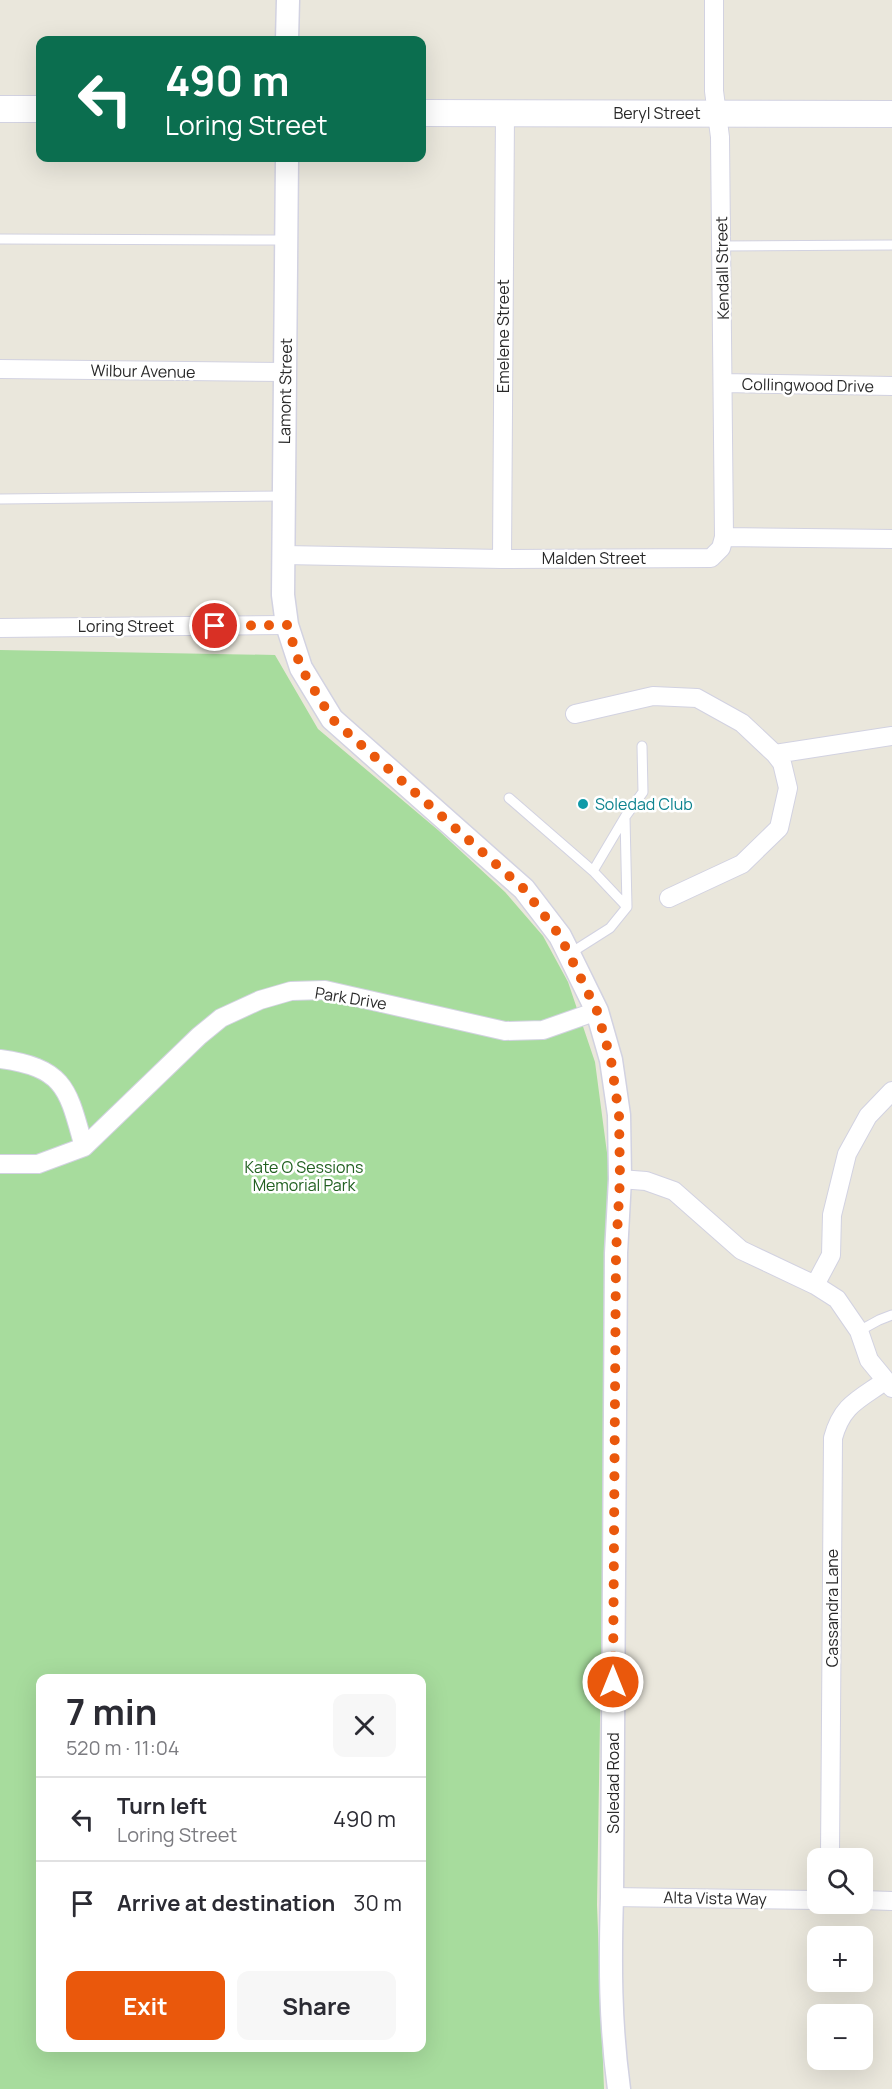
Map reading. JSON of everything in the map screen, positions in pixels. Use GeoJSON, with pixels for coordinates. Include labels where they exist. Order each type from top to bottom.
{"type":"FeatureCollection","features":[{"type":"Feature","properties":{"kind":"main road"},"geometry":{"type":"LineString","coordinates":[[0,109],[36,110]]}},
{"type":"Feature","properties":{"kind":"main road","name":"Beryl Street"},"geometry":{"type":"LineString","coordinates":[[426,113],[892,114]]}},
{"type":"Feature","properties":{"kind":"street"},"geometry":{"type":"LineString","coordinates":[[287,36],[288,0]]}},
{"type":"Feature","properties":{"kind":"street","name":"Kendall Street"},"geometry":{"type":"LineString","coordinates":[[714,0],[714,91],[720,137],[724,537]]}},
{"type":"Feature","properties":{"kind":"street","name":"Emelene Street"},"geometry":{"type":"LineString","coordinates":[[502,559],[505,112]]}},
{"type":"Feature","properties":{"kind":"street","name":"Lamont Street"},"geometry":{"type":"LineString","coordinates":[[286,162],[283,595],[287,625]]}},
{"type":"Feature","properties":{"kind":"street","name":"Wilbur Avenue"},"geometry":{"type":"LineString","coordinates":[[0,369],[285,372]]}},
{"type":"Feature","properties":{"kind":"street","name":"Collingwood Drive"},"geometry":{"type":"LineString","coordinates":[[724,383],[891,386]]}},
{"type":"Feature","properties":{"kind":"street"},"geometry":{"type":"LineString","coordinates":[[724,537],[892,538]]}},
{"type":"Feature","properties":{"kind":"street","name":"Malden Street"},"geometry":{"type":"LineString","coordinates":[[284,555],[502,559],[711,558],[721,548],[724,537]]}},
{"type":"Feature","properties":{"kind":"street","name":"Loring Street"},"geometry":{"type":"LineString","coordinates":[[0,628],[287,625]]}},
{"type":"Feature","properties":{"kind":"street","name":"Soledad Road"},"geometry":{"type":"LineString","coordinates":[[287,625],[301,668],[332,719],[524,889],[560,936],[597,1011],[611,1060],[619,1115],[620,1179],[616,1253],[612,1897],[609,1967],[613,2041],[619,2089]]}},
{"type":"Feature","properties":{"kind":"street"},"geometry":{"type":"LineString","coordinates":[[575,714],[653,696],[697,698],[742,723],[782,763],[788,788],[778,828],[742,864],[669,898]]}},
{"type":"Feature","properties":{"kind":"street"},"geometry":{"type":"LineString","coordinates":[[775,754],[892,736]]}},
{"type":"Feature","properties":{"kind":"street","name":"Park Drive"},"geometry":{"type":"LineString","coordinates":[[0,1164],[38,1164],[84,1147],[206,1030],[221,1018],[270,997],[291,992],[325,990],[514,1031],[543,1030],[597,1011]]}},
{"type":"Feature","properties":{"kind":"street"},"geometry":{"type":"LineString","coordinates":[[0,1059],[17,1061],[36,1068],[50,1074],[61,1084],[70,1099],[84,1147]]}},
{"type":"Feature","properties":{"kind":"street"},"geometry":{"type":"LineString","coordinates":[[815,1285],[831,1255],[832,1215],[847,1154],[868,1116],[892,1091]]}},
{"type":"Feature","properties":{"kind":"street"},"geometry":{"type":"LineString","coordinates":[[620,1179],[646,1181],[674,1191],[741,1250],[815,1285],[837,1299],[859,1331],[869,1360],[888,1384]]}},
{"type":"Feature","properties":{"kind":"street","name":"Cassandra Lane"},"geometry":{"type":"LineString","coordinates":[[830,1848],[834,1438],[838,1420],[847,1408],[888,1384]]}},
{"type":"Feature","properties":{"kind":"street","name":"Alta Vista Way"},"geometry":{"type":"LineString","coordinates":[[612,1897],[807,1900]]}},
{"type":"Feature","properties":{"kind":"street"},"geometry":{"type":"LineString","coordinates":[[873,1900],[892,1901]]}},
{"type":"Feature","properties":{"kind":"lane"},"geometry":{"type":"LineString","coordinates":[[0,239],[286,240]]}},
{"type":"Feature","properties":{"kind":"lane"},"geometry":{"type":"LineString","coordinates":[[722,246],[892,245]]}},
{"type":"Feature","properties":{"kind":"lane"},"geometry":{"type":"LineString","coordinates":[[0,499],[284,496]]}},
{"type":"Feature","properties":{"kind":"lane"},"geometry":{"type":"LineString","coordinates":[[593,871],[625,817],[643,792],[642,746]]}},
{"type":"Feature","properties":{"kind":"lane"},"geometry":{"type":"LineString","coordinates":[[509,798],[593,871],[627,907]]}},
{"type":"Feature","properties":{"kind":"lane"},"geometry":{"type":"LineString","coordinates":[[569,954],[610,928],[627,907],[625,817]]}},
{"type":"Feature","properties":{"kind":"lane"},"geometry":{"type":"LineString","coordinates":[[859,1331],[892,1315]]}},
{"type":"Feature","properties":{"kind":"green space","name":"Kate O Sessions Memorial Park"},"geometry":{"type":"Polygon","coordinates":[[[0,650],[275,655],[318,729],[438,830],[505,892],[543,936],[568,982],[595,1062],[609,1168],[597,1905],[604,2089],[0,2089],[0,650]]]}},
{"type":"Feature","properties":{"kind":"place","name":"Soledad Club"},"geometry":{"type":"Point","coordinates":[583,804]}},
{"type":"Feature","properties":{"kind":"route"},"geometry":{"type":"LineString","coordinates":[[215,626],[287,625],[301,668],[332,719],[524,889],[560,936],[597,1011],[611,1060],[619,1115],[613,1682]]}}]}
